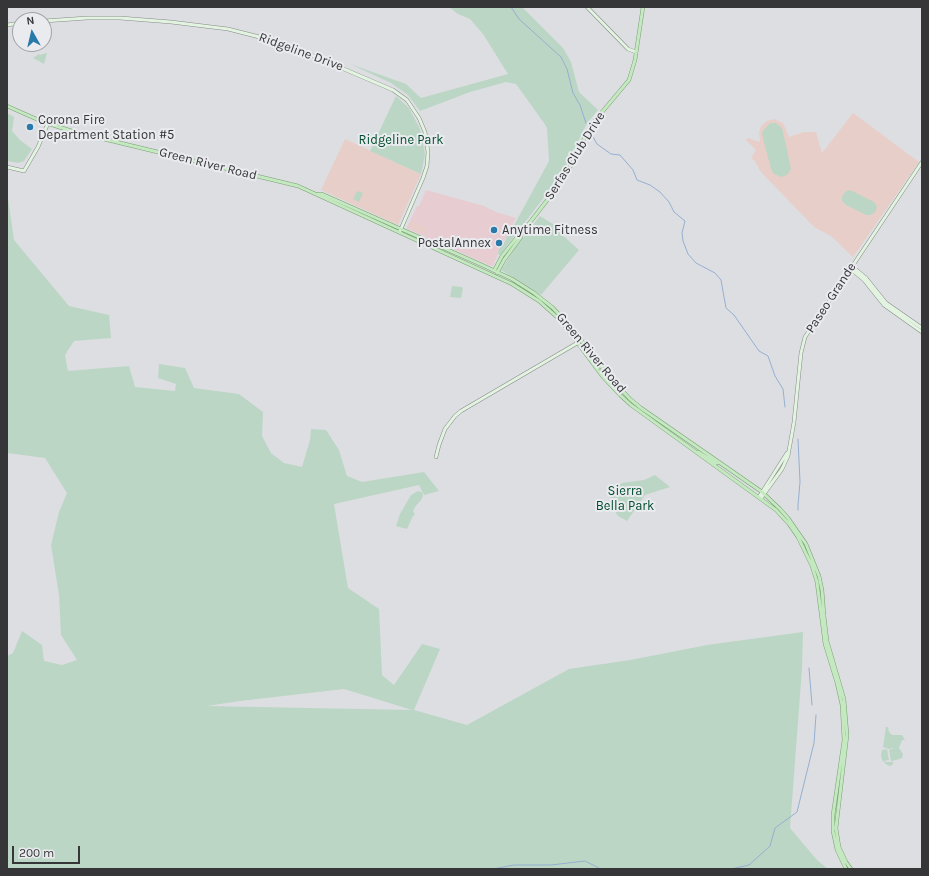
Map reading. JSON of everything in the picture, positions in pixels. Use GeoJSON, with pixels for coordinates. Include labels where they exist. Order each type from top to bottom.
{"type":"FeatureCollection","features":[{"type":"Feature","properties":{"kind":"main road","name":"Serfas Club Drive"},"geometry":{"type":"LineString","coordinates":[[494,275],[521,237],[521,234],[565,177],[592,124],[632,73],[643,7]]}},
{"type":"Feature","properties":{"kind":"main road","name":"Green River Road"},"geometry":{"type":"LineString","coordinates":[[7,106],[48,124],[86,135],[294,185],[318,194],[322,194],[494,275],[539,301],[558,318],[580,341],[604,377],[620,395],[641,413],[760,497],[776,510],[789,524],[802,545],[812,566],[818,593],[821,624],[825,644],[840,693],[843,713],[843,745],[833,815],[833,831],[837,850],[846,869]]}},
{"type":"Feature","properties":{"kind":"main road","name":"Green River Road"},"geometry":{"type":"LineString","coordinates":[[318,194],[320,198],[496,271],[542,298],[563,318],[606,373],[630,399],[640,408],[763,494],[780,509],[800,534],[810,551],[821,582],[828,640],[842,690],[846,712],[846,750],[836,828],[839,847],[851,869]]}},
{"type":"Feature","properties":{"kind":"main road"},"geometry":{"type":"LineString","coordinates":[[327,201],[334,200]]}},
{"type":"Feature","properties":{"kind":"main road"},"geometry":{"type":"LineString","coordinates":[[362,216],[366,214]]}},
{"type":"Feature","properties":{"kind":"main road"},"geometry":{"type":"LineString","coordinates":[[692,449],[703,454],[716,463],[719,462]]}},
{"type":"Feature","properties":{"kind":"street"},"geometry":{"type":"LineString","coordinates":[[587,7],[628,49],[636,52]]}},
{"type":"Feature","properties":{"kind":"street","name":"Ridgeline Drive"},"geometry":{"type":"LineString","coordinates":[[52,20],[120,18],[178,22],[233,30],[283,43],[393,90],[407,100],[419,118],[425,132],[428,149],[427,166],[423,178],[400,231]]}},
{"type":"Feature","properties":{"kind":"street"},"geometry":{"type":"LineString","coordinates":[[7,167],[24,171],[38,147],[48,124]]}},
{"type":"Feature","properties":{"kind":"street","name":"Paseo Grande"},"geometry":{"type":"LineString","coordinates":[[760,497],[784,465],[788,456],[787,453],[792,437],[802,345],[808,331],[922,162]]}},
{"type":"Feature","properties":{"kind":"street"},"geometry":{"type":"LineString","coordinates":[[851,267],[852,270],[864,280],[884,305],[922,328]]}},
{"type":"Feature","properties":{"kind":"street"},"geometry":{"type":"LineString","coordinates":[[902,316],[922,332]]}},
{"type":"Feature","properties":{"kind":"street"},"geometry":{"type":"LineString","coordinates":[[436,457],[439,445],[446,429],[455,416],[461,411],[580,341]]}},
{"type":"Feature","properties":{"kind":"shaded area"},"geometry":{"type":"Polygon","coordinates":[[[853,113],[919,162],[853,257],[831,236],[814,227],[760,171],[755,161],[751,158],[756,150],[746,140],[748,138],[760,142],[759,132],[761,126],[767,121],[774,119],[783,123],[789,137],[804,132],[816,132],[822,153],[853,113]]]}},
{"type":"Feature","properties":{"kind":"shaded area"},"geometry":{"type":"Polygon","coordinates":[[[345,139],[421,174],[398,225],[321,190],[345,139]]]}},
{"type":"Feature","properties":{"kind":"shaded area"},"geometry":{"type":"Polygon","coordinates":[[[426,190],[484,206],[496,212],[516,218],[503,242],[493,266],[407,229],[426,190]]]}},
{"type":"Feature","properties":{"kind":"shaded area"},"geometry":{"type":"Polygon","coordinates":[[[411,221],[427,228],[424,234],[408,227],[411,221]]]}},
{"type":"Feature","properties":{"kind":"green space"},"geometry":{"type":"Polygon","coordinates":[[[449,7],[522,7],[563,48],[571,62],[579,92],[598,110],[587,123],[567,164],[542,200],[500,255],[498,252],[503,242],[505,242],[509,230],[512,229],[549,161],[547,128],[516,84],[506,82],[470,92],[420,111],[408,95],[391,83],[350,64],[406,84],[421,98],[508,74],[483,34],[470,19],[458,14],[449,7]]]}},
{"type":"Feature","properties":{"kind":"green space"},"geometry":{"type":"Polygon","coordinates":[[[47,53],[44,64],[33,58],[39,54],[47,53]]]}},
{"type":"Feature","properties":{"kind":"green space","name":"Ridgeline Park"},"geometry":{"type":"Polygon","coordinates":[[[396,96],[409,108],[420,129],[425,154],[421,174],[370,151],[396,96]]]}},
{"type":"Feature","properties":{"kind":"green space"},"geometry":{"type":"Polygon","coordinates":[[[7,113],[14,117],[12,131],[20,140],[32,149],[24,161],[18,163],[7,161],[7,113]]]}},
{"type":"Feature","properties":{"kind":"green space"},"geometry":{"type":"Polygon","coordinates":[[[770,123],[776,123],[782,128],[791,169],[787,175],[781,177],[774,174],[771,169],[763,138],[762,132],[770,123]]]}},
{"type":"Feature","properties":{"kind":"green space"},"geometry":{"type":"Polygon","coordinates":[[[848,190],[874,202],[877,207],[875,212],[871,215],[866,215],[846,205],[842,201],[842,197],[848,190]]]}},
{"type":"Feature","properties":{"kind":"green space"},"geometry":{"type":"Polygon","coordinates":[[[357,191],[363,193],[359,202],[353,199],[357,191]]]}},
{"type":"Feature","properties":{"kind":"green space"},"geometry":{"type":"Polygon","coordinates":[[[8,198],[14,240],[69,306],[109,315],[111,338],[74,341],[65,355],[68,371],[129,366],[135,387],[175,391],[176,384],[158,378],[159,364],[185,368],[194,388],[239,394],[263,412],[262,436],[271,453],[284,463],[302,467],[310,440],[311,429],[326,430],[339,450],[347,476],[362,482],[424,472],[439,491],[424,495],[419,485],[334,504],[348,588],[379,609],[382,675],[394,685],[422,644],[440,649],[414,710],[467,725],[569,669],[630,660],[707,645],[803,632],[802,668],[790,828],[817,860],[828,869],[7,869],[7,656],[13,653],[22,631],[42,645],[44,661],[62,665],[77,660],[61,635],[59,595],[51,545],[59,512],[67,493],[45,458],[7,453],[8,198]],[[344,689],[207,706],[412,710],[344,689]]]}},
{"type":"Feature","properties":{"kind":"green space"},"geometry":{"type":"Polygon","coordinates":[[[540,216],[556,226],[559,232],[579,250],[541,295],[501,270],[515,248],[540,216]]]}},
{"type":"Feature","properties":{"kind":"green space"},"geometry":{"type":"Polygon","coordinates":[[[452,286],[463,288],[461,298],[450,297],[452,286]]]}},
{"type":"Feature","properties":{"kind":"green space","name":"Sierra Bella Park"},"geometry":{"type":"Polygon","coordinates":[[[655,475],[670,487],[645,495],[627,521],[618,516],[611,503],[611,497],[615,487],[622,483],[644,480],[655,475]]]}},
{"type":"Feature","properties":{"kind":"green space"},"geometry":{"type":"Polygon","coordinates":[[[418,491],[422,492],[423,496],[413,511],[415,515],[413,516],[407,529],[396,526],[400,514],[411,495],[418,491]]]}},
{"type":"Feature","properties":{"kind":"green space"},"geometry":{"type":"Polygon","coordinates":[[[886,727],[888,727],[889,732],[892,735],[902,735],[905,740],[902,740],[899,748],[903,754],[902,758],[891,761],[889,750],[894,748],[889,749],[883,747],[886,727]]]}},
{"type":"Feature","properties":{"kind":"green space"},"geometry":{"type":"Polygon","coordinates":[[[887,749],[889,760],[884,761],[894,762],[890,766],[882,760],[881,755],[882,750],[887,749]]]}},
{"type":"Feature","properties":{"kind":"waterway"},"geometry":{"type":"LineString","coordinates":[[511,7],[519,19],[561,57],[567,69],[573,93],[580,105],[586,123]]}},
{"type":"Feature","properties":{"kind":"waterway"},"geometry":{"type":"LineString","coordinates":[[592,135],[597,144],[611,154],[620,155],[633,170],[637,180],[650,185],[660,192],[669,202],[674,212],[685,221],[682,233],[683,241],[688,254],[696,263],[715,273],[721,280],[726,308],[734,315],[759,351],[768,356],[775,376],[783,389],[785,407]]}},
{"type":"Feature","properties":{"kind":"waterway"},"geometry":{"type":"LineString","coordinates":[[798,439],[800,482],[798,510]]}},
{"type":"Feature","properties":{"kind":"waterway"},"geometry":{"type":"LineString","coordinates":[[809,668],[812,705]]}},
{"type":"Feature","properties":{"kind":"waterway"},"geometry":{"type":"LineString","coordinates":[[731,869],[749,865],[770,846],[775,828],[797,812],[814,743],[816,715]]}},
{"type":"Feature","properties":{"kind":"waterway"},"geometry":{"type":"LineString","coordinates":[[493,869],[514,865],[551,865],[585,861],[601,869]]}},
{"type":"Feature","properties":{"kind":"place","name":"Corona Fire Department Station #5"},"geometry":{"type":"Point","coordinates":[30,127]}},
{"type":"Feature","properties":{"kind":"place","name":"Anytime Fitness"},"geometry":{"type":"Point","coordinates":[494,230]}},
{"type":"Feature","properties":{"kind":"place","name":"PostalAnnex"},"geometry":{"type":"Point","coordinates":[499,243]}}]}
